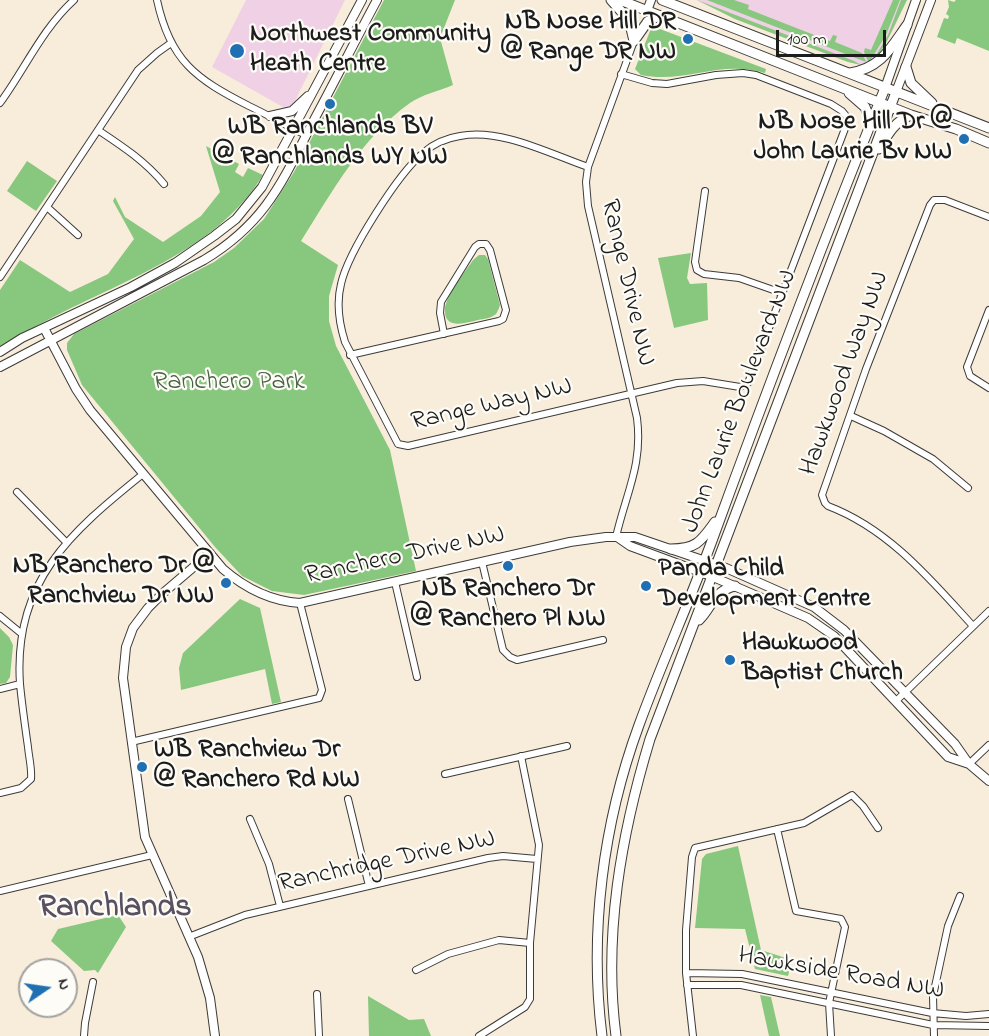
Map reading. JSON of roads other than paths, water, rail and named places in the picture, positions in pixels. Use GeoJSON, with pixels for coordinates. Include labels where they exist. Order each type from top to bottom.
{"type":"FeatureCollection","features":[{"type":"Feature","properties":{"kind":"main road"},"geometry":{"type":"LineString","coordinates":[[611,0],[629,20],[634,41]]}},
{"type":"Feature","properties":{"kind":"main road"},"geometry":{"type":"LineString","coordinates":[[620,0],[911,115],[956,129],[989,143]]}},
{"type":"Feature","properties":{"kind":"main road"},"geometry":{"type":"LineString","coordinates":[[662,0],[989,128]]}},
{"type":"Feature","properties":{"kind":"main road"},"geometry":{"type":"LineString","coordinates":[[683,0],[700,14]]}},
{"type":"Feature","properties":{"kind":"main road"},"geometry":{"type":"LineString","coordinates":[[634,41],[648,21],[659,16]]}},
{"type":"Feature","properties":{"kind":"main road"},"geometry":{"type":"LineString","coordinates":[[850,73],[871,68],[887,54],[908,25]]}},
{"type":"Feature","properties":{"kind":"main road"},"geometry":{"type":"LineString","coordinates":[[906,67],[913,86],[941,110]]}},
{"type":"Feature","properties":{"kind":"main road"},"geometry":{"type":"LineString","coordinates":[[838,85],[865,107],[871,122]]}},
{"type":"Feature","properties":{"kind":"main road","name":"John Laurie Boulevard NW"},"geometry":{"type":"LineString","coordinates":[[602,1036],[597,975],[602,886],[608,842],[623,775],[639,725],[885,88]]}},
{"type":"Feature","properties":{"kind":"main road","name":"John Laurie Boulevard NW"},"geometry":{"type":"LineString","coordinates":[[616,1036],[611,974],[612,940],[620,868],[628,816],[650,739],[896,92]]}},
{"type":"Feature","properties":{"kind":"main road"},"geometry":{"type":"LineString","coordinates":[[867,169],[895,125],[911,115]]}},
{"type":"Feature","properties":{"kind":"main road"},"geometry":{"type":"LineString","coordinates":[[671,549],[683,549],[697,544],[722,513]]}},
{"type":"Feature","properties":{"kind":"main road"},"geometry":{"type":"LineString","coordinates":[[695,623],[702,618],[712,600],[721,591],[735,586]]}},
{"type":"Feature","properties":{"kind":"street"},"geometry":{"type":"LineString","coordinates":[[1,101],[48,29],[74,0]]}},
{"type":"Feature","properties":{"kind":"street"},"geometry":{"type":"LineString","coordinates":[[156,0],[171,43],[186,66],[216,89],[306,135]]}},
{"type":"Feature","properties":{"kind":"street"},"geometry":{"type":"LineString","coordinates":[[0,352],[175,263],[236,219],[262,187],[362,0]]}},
{"type":"Feature","properties":{"kind":"street"},"geometry":{"type":"LineString","coordinates":[[0,367],[169,280],[223,249],[245,231],[283,182],[377,0]]}},
{"type":"Feature","properties":{"kind":"street"},"geometry":{"type":"LineString","coordinates":[[647,11],[651,0]]}},
{"type":"Feature","properties":{"kind":"street","name":"John Laurie Boulevard NW"},"geometry":{"type":"LineString","coordinates":[[885,88],[916,0]]}},
{"type":"Feature","properties":{"kind":"street","name":"John Laurie Boulevard NW"},"geometry":{"type":"LineString","coordinates":[[896,92],[931,0]]}},
{"type":"Feature","properties":{"kind":"street","name":"Range Drive NW"},"geometry":{"type":"LineString","coordinates":[[616,537],[639,454],[639,437],[588,206],[586,182],[588,167],[634,41]]}},
{"type":"Feature","properties":{"kind":"street"},"geometry":{"type":"LineString","coordinates":[[0,277],[138,70],[171,43]]}},
{"type":"Feature","properties":{"kind":"street"},"geometry":{"type":"LineString","coordinates":[[621,74],[652,83],[667,84],[730,73],[756,75],[831,104],[847,117],[846,126],[782,293],[739,278],[704,274],[697,270],[695,262],[705,191]]}},
{"type":"Feature","properties":{"kind":"street"},"geometry":{"type":"LineString","coordinates":[[270,116],[292,111],[314,91]]}},
{"type":"Feature","properties":{"kind":"street"},"geometry":{"type":"LineString","coordinates":[[98,130],[137,156],[164,184]]}},
{"type":"Feature","properties":{"kind":"street","name":"Range Way NW"},"geometry":{"type":"LineString","coordinates":[[588,167],[508,138],[482,134],[452,138],[425,151],[403,174],[349,259],[338,301],[341,328],[350,355],[394,440],[403,446],[690,381],[712,381],[734,387],[744,386],[750,378],[782,293]]}},
{"type":"Feature","properties":{"kind":"street","name":"Hawkwood Way NW"},"geometry":{"type":"LineString","coordinates":[[973,626],[904,553],[868,526],[825,503],[823,490],[866,369],[930,205],[939,199],[989,217]]}},
{"type":"Feature","properties":{"kind":"street"},"geometry":{"type":"LineString","coordinates":[[47,207],[78,235]]}},
{"type":"Feature","properties":{"kind":"street"},"geometry":{"type":"LineString","coordinates":[[350,355],[444,334],[503,319],[506,314],[490,250],[486,244],[481,243],[475,247],[444,294],[440,308],[444,334]]}},
{"type":"Feature","properties":{"kind":"street"},"geometry":{"type":"LineString","coordinates":[[989,310],[967,367],[970,376],[989,388]]}},
{"type":"Feature","properties":{"kind":"street","name":"Ranchero Drive NW"},"geometry":{"type":"LineString","coordinates":[[45,328],[84,402],[223,569],[246,587],[277,600],[300,603],[578,540],[635,537],[716,565],[814,607],[844,630],[956,744],[969,764]]}},
{"type":"Feature","properties":{"kind":"street"},"geometry":{"type":"LineString","coordinates":[[851,416],[885,431],[933,459],[968,488]]}},
{"type":"Feature","properties":{"kind":"street"},"geometry":{"type":"LineString","coordinates":[[0,793],[21,788],[31,779],[19,662],[26,618],[39,585],[66,542],[102,507],[143,474]]}},
{"type":"Feature","properties":{"kind":"street"},"geometry":{"type":"LineString","coordinates":[[17,492],[66,542]]}},
{"type":"Feature","properties":{"kind":"street"},"geometry":{"type":"LineString","coordinates":[[616,537],[630,546],[711,576],[795,610],[808,618],[834,636],[948,757],[969,764],[989,781]]}},
{"type":"Feature","properties":{"kind":"street"},"geometry":{"type":"LineString","coordinates":[[210,553],[148,608],[129,636],[123,663],[123,678],[142,821],[152,855],[190,936],[208,992],[215,1036]]}},
{"type":"Feature","properties":{"kind":"street"},"geometry":{"type":"LineString","coordinates":[[482,562],[503,650],[510,657],[517,660],[603,640]]}},
{"type":"Feature","properties":{"kind":"street"},"geometry":{"type":"LineString","coordinates":[[395,582],[417,676]]}},
{"type":"Feature","properties":{"kind":"street"},"geometry":{"type":"LineString","coordinates":[[131,742],[319,698],[321,690],[300,603]]}},
{"type":"Feature","properties":{"kind":"street"},"geometry":{"type":"LineString","coordinates":[[808,618],[814,607]]}},
{"type":"Feature","properties":{"kind":"street"},"geometry":{"type":"LineString","coordinates":[[896,701],[989,612]]}},
{"type":"Feature","properties":{"kind":"street"},"geometry":{"type":"LineString","coordinates":[[0,616],[22,634]]}},
{"type":"Feature","properties":{"kind":"street"},"geometry":{"type":"LineString","coordinates":[[0,689],[20,684]]}},
{"type":"Feature","properties":{"kind":"street"},"geometry":{"type":"LineString","coordinates":[[969,764],[989,745]]}},
{"type":"Feature","properties":{"kind":"street"},"geometry":{"type":"LineString","coordinates":[[445,774],[567,746]]}},
{"type":"Feature","properties":{"kind":"street"},"geometry":{"type":"LineString","coordinates":[[479,1036],[529,1002],[537,832],[521,756]]}},
{"type":"Feature","properties":{"kind":"street"},"geometry":{"type":"LineString","coordinates":[[693,1036],[686,973],[686,930],[692,857],[695,848],[804,822],[852,795],[863,806],[878,828]]}},
{"type":"Feature","properties":{"kind":"street"},"geometry":{"type":"LineString","coordinates":[[348,799],[369,886]]}},
{"type":"Feature","properties":{"kind":"street"},"geometry":{"type":"LineString","coordinates":[[250,819],[269,864],[280,906]]}},
{"type":"Feature","properties":{"kind":"street"},"geometry":{"type":"LineString","coordinates":[[777,829],[796,911],[842,919],[845,927],[829,1003],[831,1036]]}},
{"type":"Feature","properties":{"kind":"street"},"geometry":{"type":"LineString","coordinates":[[0,891],[152,855]]}},
{"type":"Feature","properties":{"kind":"street","name":"Ranchridge Drive NW"},"geometry":{"type":"LineString","coordinates":[[190,936],[245,915],[495,857],[537,859]]}},
{"type":"Feature","properties":{"kind":"street"},"geometry":{"type":"LineString","coordinates":[[934,1036],[933,996],[948,926],[960,896]]}},
{"type":"Feature","properties":{"kind":"street"},"geometry":{"type":"LineString","coordinates":[[416,970],[448,954],[500,940],[530,943]]}},
{"type":"Feature","properties":{"kind":"street","name":"Hawkside Road NW"},"geometry":{"type":"LineString","coordinates":[[686,973],[742,974],[932,1012],[966,1016],[989,1014]]}},
{"type":"Feature","properties":{"kind":"street"},"geometry":{"type":"LineString","coordinates":[[84,1036],[93,982]]}},
{"type":"Feature","properties":{"kind":"street","name":"Hawkside Road NW"},"geometry":{"type":"LineString","coordinates":[[687,985],[741,985],[933,1025],[989,1026]]}},
{"type":"Feature","properties":{"kind":"street"},"geometry":{"type":"LineString","coordinates":[[317,994],[319,1036]]}},
{"type":"Feature","properties":{"kind":"place","name":"NB Nose Hill DR @ Range DR NW"},"geometry":{"type":"Point","coordinates":[688,39]}},
{"type":"Feature","properties":{"kind":"place","name":"Northwest Community Heath Centre"},"geometry":{"type":"Point","coordinates":[237,51]}},
{"type":"Feature","properties":{"kind":"place","name":"WB Ranchlands BV @ Ranchlands WY NW"},"geometry":{"type":"Point","coordinates":[330,104]}},
{"type":"Feature","properties":{"kind":"place","name":"NB Nose Hill Dr @ John Laurie Bv NW"},"geometry":{"type":"Point","coordinates":[964,139]}},
{"type":"Feature","properties":{"kind":"place","name":"NB Ranchero Dr @ Ranchero Pl NW"},"geometry":{"type":"Point","coordinates":[508,566]}},
{"type":"Feature","properties":{"kind":"place","name":"NB Ranchero Dr @ Ranchview Dr NW"},"geometry":{"type":"Point","coordinates":[226,583]}},
{"type":"Feature","properties":{"kind":"place","name":"Panda Child Development Centre"},"geometry":{"type":"Point","coordinates":[646,586]}},
{"type":"Feature","properties":{"kind":"place","name":"Hawkwood Baptist Church"},"geometry":{"type":"Point","coordinates":[730,660]}},
{"type":"Feature","properties":{"kind":"place","name":"WB Ranchview Dr @ Ranchero Rd NW"},"geometry":{"type":"Point","coordinates":[142,767]}},
{"type":"Feature","properties":{"kind":"district","name":"Ranchlands"},"geometry":{"type":"Point","coordinates":[115,910]}},
{"type":"Feature","properties":{"kind":"park label","name":"Ranchero Park"},"geometry":{"type":"Point","coordinates":[229,384]}}]}
